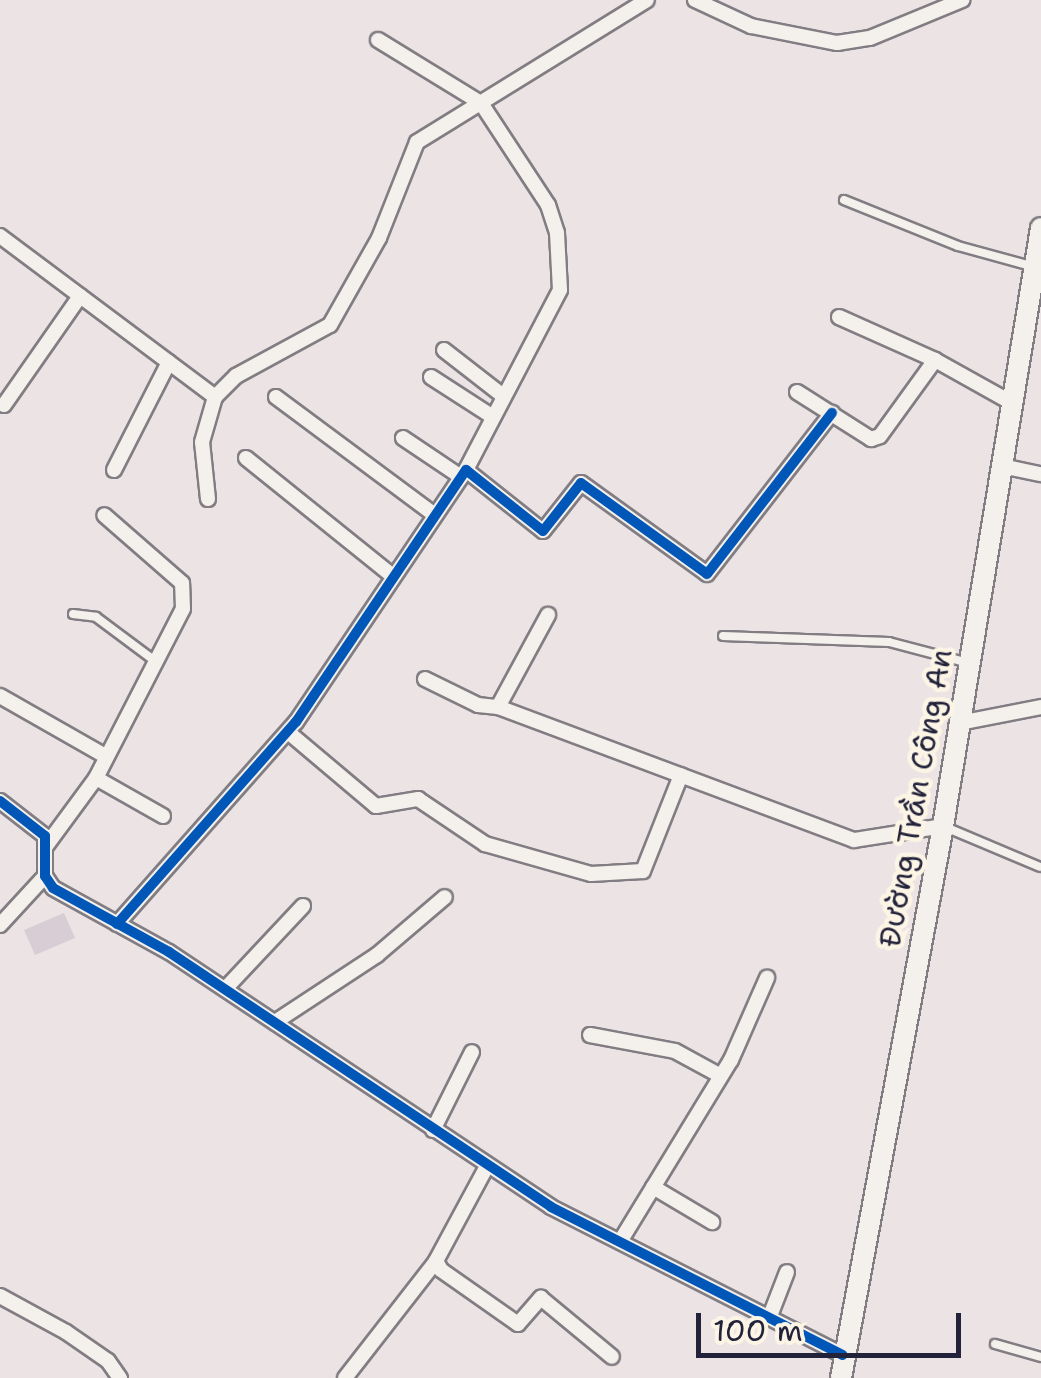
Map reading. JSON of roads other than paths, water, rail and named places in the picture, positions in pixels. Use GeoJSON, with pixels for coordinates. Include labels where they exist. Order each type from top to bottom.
{"type":"FeatureCollection","features":[{"type":"Feature","properties":{"kind":"main road","name":"Đường Trần Công An"},"geometry":{"type":"LineString","coordinates":[[841,1378],[944,826],[958,723],[1036,278],[1041,228]]}},
{"type":"Feature","properties":{"kind":"street"},"geometry":{"type":"LineString","coordinates":[[208,498],[202,442],[215,397],[236,376],[330,325],[379,238],[418,142],[647,0]]}},
{"type":"Feature","properties":{"kind":"street"},"geometry":{"type":"LineString","coordinates":[[695,0],[750,26],[836,43],[870,38],[945,3]]}},
{"type":"Feature","properties":{"kind":"street"},"geometry":{"type":"LineString","coordinates":[[117,924],[288,732],[464,473],[563,273],[548,205],[481,103],[378,40]]}},
{"type":"Feature","properties":{"kind":"street"},"geometry":{"type":"LineString","coordinates":[[0,236],[215,397]]}},
{"type":"Feature","properties":{"kind":"street"},"geometry":{"type":"LineString","coordinates":[[4,406],[80,296]]}},
{"type":"Feature","properties":{"kind":"street"},"geometry":{"type":"LineString","coordinates":[[839,317],[935,360],[1012,403]]}},
{"type":"Feature","properties":{"kind":"street"},"geometry":{"type":"LineString","coordinates":[[444,350],[503,396]]}},
{"type":"Feature","properties":{"kind":"street"},"geometry":{"type":"LineString","coordinates":[[797,392],[876,439],[935,360]]}},
{"type":"Feature","properties":{"kind":"street"},"geometry":{"type":"LineString","coordinates":[[114,470],[169,362]]}},
{"type":"Feature","properties":{"kind":"street"},"geometry":{"type":"LineString","coordinates":[[431,377],[492,417]]}},
{"type":"Feature","properties":{"kind":"street"},"geometry":{"type":"LineString","coordinates":[[276,397],[435,515]]}},
{"type":"Feature","properties":{"kind":"street"},"geometry":{"type":"LineString","coordinates":[[402,438],[464,473],[539,530],[581,483],[708,574],[832,413]]}},
{"type":"Feature","properties":{"kind":"street"},"geometry":{"type":"LineString","coordinates":[[246,458],[393,576]]}},
{"type":"Feature","properties":{"kind":"street"},"geometry":{"type":"LineString","coordinates":[[1002,466],[1041,474]]}},
{"type":"Feature","properties":{"kind":"street"},"geometry":{"type":"LineString","coordinates":[[46,846],[96,778],[183,608],[182,582],[104,515]]}},
{"type":"Feature","properties":{"kind":"street"},"geometry":{"type":"LineString","coordinates":[[498,706],[548,614]]}},
{"type":"Feature","properties":{"kind":"street"},"geometry":{"type":"LineString","coordinates":[[425,679],[478,705],[498,706],[854,840],[944,826]]}},
{"type":"Feature","properties":{"kind":"street"},"geometry":{"type":"LineString","coordinates":[[0,696],[105,756]]}},
{"type":"Feature","properties":{"kind":"street"},"geometry":{"type":"LineString","coordinates":[[958,723],[1041,708]]}},
{"type":"Feature","properties":{"kind":"street"},"geometry":{"type":"LineString","coordinates":[[288,732],[381,809],[418,799],[485,844],[591,874],[642,872],[681,776]]}},
{"type":"Feature","properties":{"kind":"street"},"geometry":{"type":"LineString","coordinates":[[96,778],[163,816]]}},
{"type":"Feature","properties":{"kind":"street"},"geometry":{"type":"LineString","coordinates":[[0,802],[45,836],[46,846],[44,876],[0,925]]}},
{"type":"Feature","properties":{"kind":"street"},"geometry":{"type":"LineString","coordinates":[[44,876],[53,888],[275,1022],[486,1168],[843,1355]]}},
{"type":"Feature","properties":{"kind":"street"},"geometry":{"type":"LineString","coordinates":[[275,1022],[377,955],[445,897]]}},
{"type":"Feature","properties":{"kind":"street"},"geometry":{"type":"LineString","coordinates":[[225,989],[303,906]]}},
{"type":"Feature","properties":{"kind":"street"},"geometry":{"type":"LineString","coordinates":[[621,1240],[721,1076],[768,978]]}},
{"type":"Feature","properties":{"kind":"street"},"geometry":{"type":"LineString","coordinates":[[590,1035],[674,1051],[721,1076]]}},
{"type":"Feature","properties":{"kind":"street"},"geometry":{"type":"LineString","coordinates":[[434,1130],[472,1052]]}},
{"type":"Feature","properties":{"kind":"street"},"geometry":{"type":"LineString","coordinates":[[345,1378],[436,1261],[486,1168]]}},
{"type":"Feature","properties":{"kind":"street"},"geometry":{"type":"LineString","coordinates":[[653,1188],[712,1222]]}},
{"type":"Feature","properties":{"kind":"street"},"geometry":{"type":"LineString","coordinates":[[436,1261],[514,1323],[522,1322],[541,1298],[612,1357]]}},
{"type":"Feature","properties":{"kind":"street"},"geometry":{"type":"LineString","coordinates":[[770,1316],[788,1272]]}},
{"type":"Feature","properties":{"kind":"street"},"geometry":{"type":"LineString","coordinates":[[0,1296],[66,1332],[120,1378]]}},
{"type":"Feature","properties":{"kind":"lane"},"geometry":{"type":"LineString","coordinates":[[844,200],[1036,278]]}},
{"type":"Feature","properties":{"kind":"lane"},"geometry":{"type":"LineString","coordinates":[[73,614],[96,617],[154,660]]}},
{"type":"Feature","properties":{"kind":"lane"},"geometry":{"type":"LineString","coordinates":[[724,636],[888,642],[970,664]]}},
{"type":"Feature","properties":{"kind":"lane"},"geometry":{"type":"LineString","coordinates":[[944,826],[1040,867]]}},
{"type":"Feature","properties":{"kind":"lane"},"geometry":{"type":"LineString","coordinates":[[995,1344],[1041,1357]]}}]}
